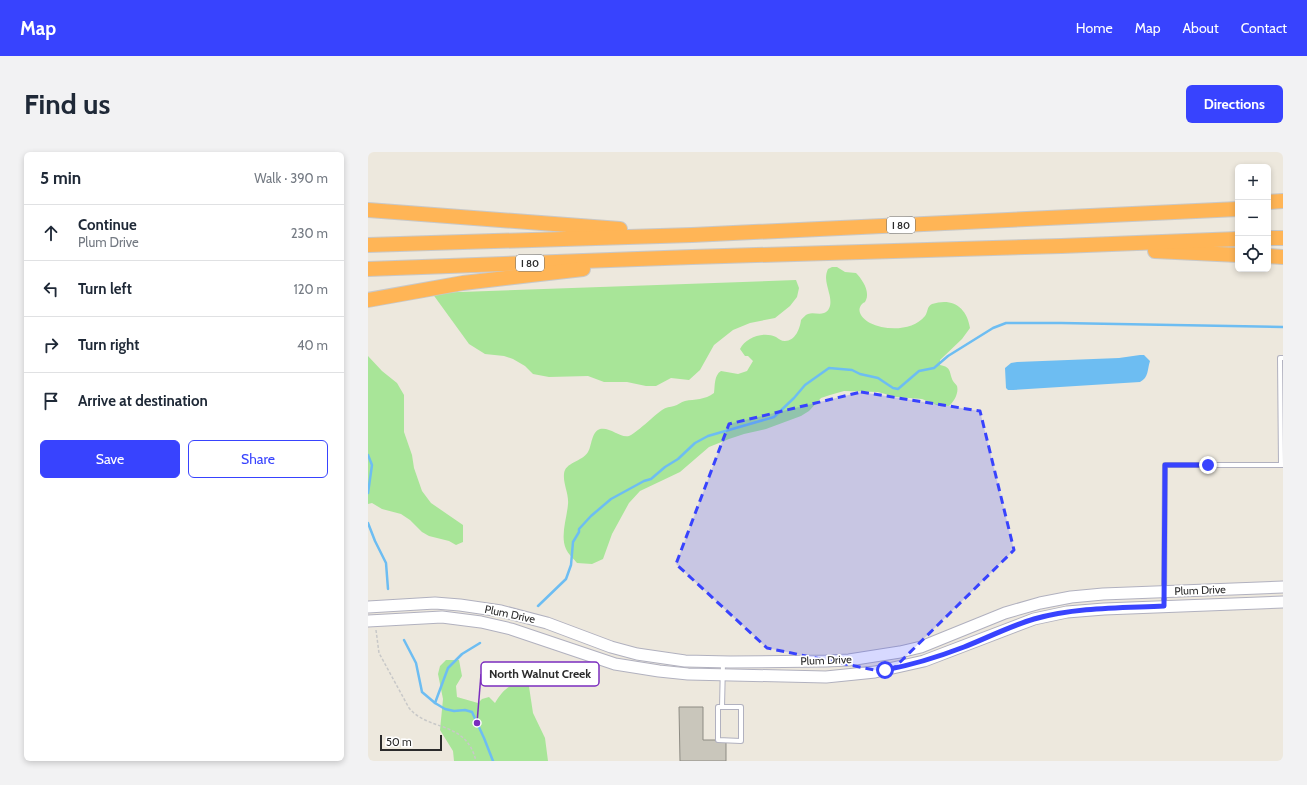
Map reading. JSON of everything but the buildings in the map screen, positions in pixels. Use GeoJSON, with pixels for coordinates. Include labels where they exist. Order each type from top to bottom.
{"type":"FeatureCollection","features":[{"type":"Feature","properties":{"kind":"highway"},"geometry":{"type":"LineString","coordinates":[[1271,202],[1283,201]]}},
{"type":"Feature","properties":{"kind":"highway"},"geometry":{"type":"LineString","coordinates":[[1110,215],[1235,204]]}},
{"type":"Feature","properties":{"kind":"highway"},"geometry":{"type":"LineString","coordinates":[[1271,208],[1283,207]]}},
{"type":"Feature","properties":{"kind":"highway","name":"I 80"},"geometry":{"type":"LineString","coordinates":[[368,245],[692,235],[1235,209]]}},
{"type":"Feature","properties":{"kind":"highway"},"geometry":{"type":"LineString","coordinates":[[368,210],[692,235]]}},
{"type":"Feature","properties":{"kind":"highway"},"geometry":{"type":"LineString","coordinates":[[1271,238],[1283,238]]}},
{"type":"Feature","properties":{"kind":"highway","name":"I 80"},"geometry":{"type":"LineString","coordinates":[[368,270],[692,257],[1235,240]]}},
{"type":"Feature","properties":{"kind":"highway"},"geometry":{"type":"LineString","coordinates":[[1061,246],[1235,255]]}},
{"type":"Feature","properties":{"kind":"highway"},"geometry":{"type":"LineString","coordinates":[[1271,256],[1283,257]]}},
{"type":"Feature","properties":{"kind":"highway"},"geometry":{"type":"LineString","coordinates":[[368,300],[463,283],[692,257]]}},
{"type":"Feature","properties":{"kind":"street","name":"Plum Drive"},"geometry":{"type":"LineString","coordinates":[[368,607],[435,603],[476,607],[527,617],[547,623],[600,644],[637,654],[684,661],[826,661],[865,658],[900,652],[921,646],[1006,613],[1054,600],[1103,594],[1283,587]]}},
{"type":"Feature","properties":{"kind":"street","name":"Plum Drive"},"geometry":{"type":"LineString","coordinates":[[371,621],[442,617],[474,621],[511,629],[615,664],[666,672],[688,674],[826,677],[875,672],[924,661],[1034,619],[1051,615],[1104,609],[1283,602]]}},
{"type":"Feature","properties":{"kind":"lane"},"geometry":{"type":"LineString","coordinates":[[1164,606],[1165,465],[1282,466],[1280,358],[1283,358]]}},
{"type":"Feature","properties":{"kind":"lane"},"geometry":{"type":"LineString","coordinates":[[474,621],[476,607]]}},
{"type":"Feature","properties":{"kind":"lane"},"geometry":{"type":"LineString","coordinates":[[964,630],[969,645]]}},
{"type":"Feature","properties":{"kind":"lane"},"geometry":{"type":"LineString","coordinates":[[722,707],[723,662]]}},
{"type":"Feature","properties":{"kind":"lane"},"geometry":{"type":"LineString","coordinates":[[718,707],[722,707],[741,707],[741,741],[718,740],[718,707]]}},
{"type":"Feature","properties":{"kind":"path"},"geometry":{"type":"LineString","coordinates":[[371,621],[379,653],[414,715],[420,719],[448,728],[457,734],[472,748],[476,761]]}},
{"type":"Feature","properties":{"kind":"highlighted area"},"geometry":{"type":"Polygon","coordinates":[[[861,392],[980,411],[1014,550],[889,673],[767,648],[676,564],[729,424],[861,392]]]}},
{"type":"Feature","properties":{"kind":"green space"},"geometry":{"type":"Polygon","coordinates":[[[837,267],[845,272],[856,273],[861,278],[865,285],[867,297],[859,310],[865,320],[876,326],[899,328],[914,325],[925,316],[930,305],[940,302],[952,303],[962,310],[966,315],[970,328],[962,339],[940,360],[940,365],[947,367],[953,381],[957,386],[957,394],[951,404],[949,406],[937,405],[922,399],[896,397],[878,392],[844,391],[821,398],[809,411],[801,416],[709,447],[680,472],[640,491],[629,503],[612,534],[603,559],[592,564],[577,563],[568,553],[564,544],[568,500],[564,482],[564,474],[565,470],[570,464],[582,458],[588,452],[595,433],[600,429],[604,429],[625,436],[632,435],[664,409],[685,401],[704,398],[714,393],[716,378],[721,371],[738,374],[747,371],[753,361],[748,356],[745,356],[740,349],[746,341],[761,335],[771,335],[782,341],[792,339],[796,334],[801,320],[806,315],[810,313],[822,314],[827,312],[830,307],[830,296],[826,275],[828,269],[837,267]]]}},
{"type":"Feature","properties":{"kind":"green space"},"geometry":{"type":"Polygon","coordinates":[[[796,280],[799,288],[797,297],[790,306],[775,318],[750,323],[733,330],[714,345],[700,370],[689,380],[671,378],[656,386],[646,386],[627,382],[604,382],[588,376],[549,377],[533,374],[525,366],[513,359],[504,356],[485,354],[469,344],[432,293],[796,280]]]}},
{"type":"Feature","properties":{"kind":"green space"},"geometry":{"type":"Polygon","coordinates":[[[368,356],[382,371],[397,383],[404,395],[404,432],[422,491],[431,503],[463,525],[463,542],[456,545],[449,541],[429,536],[401,514],[382,509],[372,503],[368,504],[368,356]]]}},
{"type":"Feature","properties":{"kind":"green space"},"geometry":{"type":"Polygon","coordinates":[[[446,660],[459,660],[462,676],[456,686],[457,697],[478,703],[482,699],[489,697],[495,703],[508,687],[528,680],[533,713],[545,738],[548,761],[454,761],[453,751],[440,730],[443,699],[438,674],[440,666],[446,660]]]}},
{"type":"Feature","properties":{"kind":"water"},"geometry":{"type":"Polygon","coordinates":[[[1144,355],[1150,361],[1146,376],[1140,382],[1013,390],[1008,390],[1006,388],[1005,368],[1011,363],[1119,358],[1144,355]]]}},
{"type":"Feature","properties":{"kind":"waterway"},"geometry":{"type":"LineString","coordinates":[[538,606],[566,579],[571,565],[573,542],[579,532],[579,529],[591,516],[611,499],[644,481],[651,479],[665,467],[678,459],[695,443],[708,436],[774,417],[805,385],[829,368],[852,370],[860,374],[878,378],[893,388],[898,389],[919,371],[934,368],[948,356],[993,328],[1006,323],[1283,327]]}},
{"type":"Feature","properties":{"kind":"waterway"},"geometry":{"type":"LineString","coordinates":[[368,455],[372,465],[368,493]]}},
{"type":"Feature","properties":{"kind":"waterway"},"geometry":{"type":"LineString","coordinates":[[368,523],[386,563],[388,589]]}},
{"type":"Feature","properties":{"kind":"waterway"},"geometry":{"type":"LineString","coordinates":[[404,640],[416,663],[422,692],[445,709],[454,711],[465,710],[472,712],[493,761]]}},
{"type":"Feature","properties":{"kind":"waterway"},"geometry":{"type":"LineString","coordinates":[[435,703],[448,668],[462,654],[480,643]]}},
{"type":"Feature","properties":{"kind":"place","name":"North Walnut Creek"},"geometry":{"type":"Point","coordinates":[477,723]}},
{"type":"Feature","properties":{"kind":"route"},"geometry":{"type":"LineString","coordinates":[[885,670],[924,661],[1034,619],[1051,615],[1094,609],[1164,606],[1165,465],[1208,465]]}}]}
